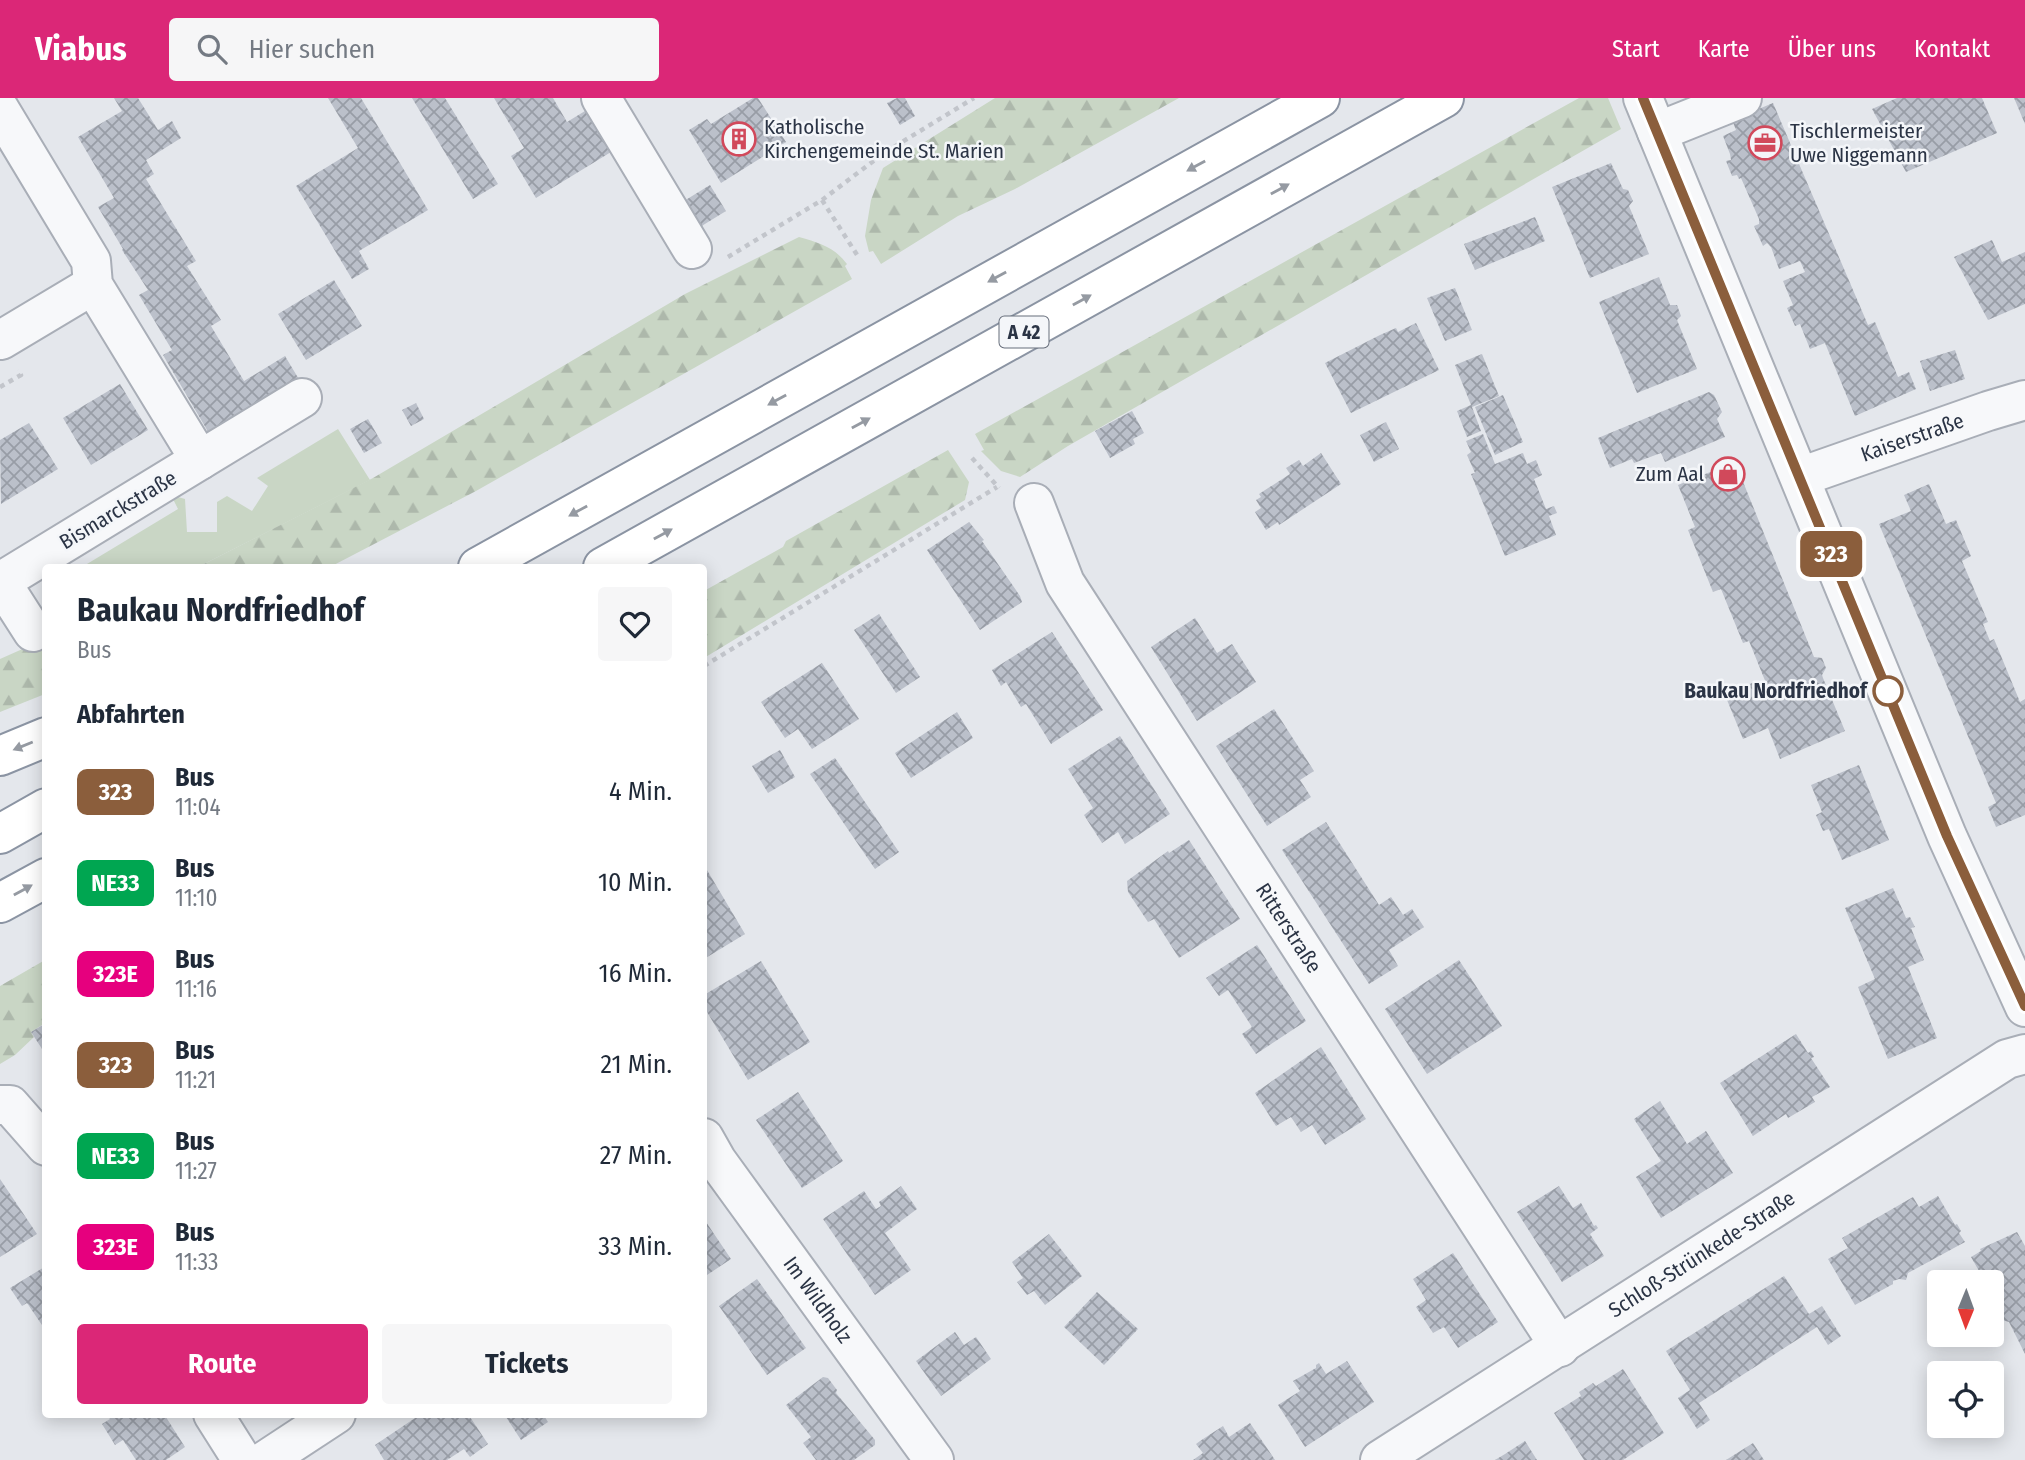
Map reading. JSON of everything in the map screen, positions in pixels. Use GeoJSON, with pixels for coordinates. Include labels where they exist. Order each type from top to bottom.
{"type":"FeatureCollection","features":[{"type":"Feature","properties":{"kind":"highway"},"geometry":{"type":"LineString","coordinates":[[489,561],[1320,98]]}},
{"type":"Feature","properties":{"kind":"highway","name":"A 42"},"geometry":{"type":"LineString","coordinates":[[608,564],[1444,98]]}},
{"type":"Feature","properties":{"kind":"highway"},"geometry":{"type":"LineString","coordinates":[[0,756],[42,739]]}},
{"type":"Feature","properties":{"kind":"highway"},"geometry":{"type":"LineString","coordinates":[[0,834],[42,810]]}},
{"type":"Feature","properties":{"kind":"highway"},"geometry":{"type":"LineString","coordinates":[[0,903],[42,880]]}},
{"type":"Feature","properties":{"kind":"street"},"geometry":{"type":"LineString","coordinates":[[601,98],[692,249]]}},
{"type":"Feature","properties":{"kind":"street"},"geometry":{"type":"LineString","coordinates":[[1742,98],[1650,115],[1947,836],[2025,1007]]}},
{"type":"Feature","properties":{"kind":"street","name":"Bismarckstraße"},"geometry":{"type":"LineString","coordinates":[[0,110],[91,261],[93,285],[200,460]]}},
{"type":"Feature","properties":{"kind":"street"},"geometry":{"type":"LineString","coordinates":[[1,340],[93,285]]}},
{"type":"Feature","properties":{"kind":"street","name":"Bismarckstraße"},"geometry":{"type":"LineString","coordinates":[[33,632],[0,582],[302,398]]}},
{"type":"Feature","properties":{"kind":"street","name":"Kaiserstraße"},"geometry":{"type":"LineString","coordinates":[[1800,477],[2025,400]]}},
{"type":"Feature","properties":{"kind":"street","name":"Ritterstraße"},"geometry":{"type":"LineString","coordinates":[[1034,503],[1065,583],[1560,1346]]}},
{"type":"Feature","properties":{"kind":"street","name":"Schloß-Strünkede-Straße"},"geometry":{"type":"LineString","coordinates":[[1380,1460],[2007,1059],[2025,1054]]}},
{"type":"Feature","properties":{"kind":"street"},"geometry":{"type":"LineString","coordinates":[[5,1105],[42,1142]]}},
{"type":"Feature","properties":{"kind":"street","name":"Im Wildholz"},"geometry":{"type":"LineString","coordinates":[[708,1156],[934,1460]]}},
{"type":"Feature","properties":{"kind":"street"},"geometry":{"type":"LineString","coordinates":[[216,1418],[242,1460]]}},
{"type":"Feature","properties":{"kind":"street"},"geometry":{"type":"LineString","coordinates":[[266,1460],[330,1418]]}},
{"type":"Feature","properties":{"kind":"path"},"geometry":{"type":"LineString","coordinates":[[692,249],[706,269],[822,200],[884,153],[974,98]]}},
{"type":"Feature","properties":{"kind":"path"},"geometry":{"type":"LineString","coordinates":[[822,200],[859,258]]}},
{"type":"Feature","properties":{"kind":"path"},"geometry":{"type":"LineString","coordinates":[[707,664],[997,487]]}},
{"type":"Feature","properties":{"kind":"green space"},"geometry":{"type":"Polygon","coordinates":[[[995,98],[1179,98],[1015,189],[958,216],[881,264],[873,251],[869,252],[865,236],[871,200],[883,168],[995,98]]]}},
{"type":"Feature","properties":{"kind":"green space"},"geometry":{"type":"Polygon","coordinates":[[[1579,98],[1608,98],[1621,129],[1068,446],[1020,477],[1001,471],[981,451],[984,450],[975,434],[1579,98]]]}},
{"type":"Feature","properties":{"kind":"green space"},"geometry":{"type":"Polygon","coordinates":[[[799,237],[837,253],[847,264],[845,266],[852,279],[476,491],[336,564],[204,564],[373,478],[685,294],[799,237]]]}},
{"type":"Feature","properties":{"kind":"green space"},"geometry":{"type":"Polygon","coordinates":[[[338,429],[370,480],[204,564],[87,564],[178,509],[171,495],[185,499],[187,532],[217,532],[217,502],[227,496],[252,511],[268,486],[257,478],[338,429]]]}},
{"type":"Feature","properties":{"kind":"green space"},"geometry":{"type":"Polygon","coordinates":[[[948,450],[969,482],[965,500],[707,656],[707,589],[783,547],[786,541],[948,450]]]}},
{"type":"Feature","properties":{"kind":"green space"},"geometry":{"type":"Polygon","coordinates":[[[42,640],[42,695],[0,712],[0,659],[42,640]]]}},
{"type":"Feature","properties":{"kind":"green space"},"geometry":{"type":"Polygon","coordinates":[[[42,962],[42,1025],[31,1032],[34,1037],[15,1055],[0,1064],[0,986],[42,962]]]}},
{"type":"Feature","properties":{"kind":"building"},"geometry":{"type":"Polygon","coordinates":[[[114,98],[138,98],[158,130],[172,121],[181,138],[146,160],[154,174],[146,179],[196,261],[187,266],[221,320],[211,326],[244,381],[285,356],[300,381],[210,435],[163,355],[172,350],[139,295],[148,290],[98,207],[114,198],[78,137],[122,111],[114,98]]]}},
{"type":"Feature","properties":{"kind":"building"},"geometry":{"type":"Polygon","coordinates":[[[328,98],[361,98],[428,210],[359,251],[369,269],[352,279],[296,186],[358,148],[328,98]]]}},
{"type":"Feature","properties":{"kind":"building"},"geometry":{"type":"Polygon","coordinates":[[[412,98],[445,98],[498,184],[473,199],[412,98]]]}},
{"type":"Feature","properties":{"kind":"building"},"geometry":{"type":"Polygon","coordinates":[[[494,98],[553,98],[567,122],[585,111],[611,152],[536,198],[511,156],[524,148],[494,98]]]}},
{"type":"Feature","properties":{"kind":"building","name":"Katholische Kirchengemeinde St. Marien"},"geometry":{"type":"Polygon","coordinates":[[[753,98],[758,98],[786,142],[721,183],[689,130],[707,119],[711,124],[753,98]]]}},
{"type":"Feature","properties":{"kind":"building"},"geometry":{"type":"Polygon","coordinates":[[[897,98],[905,98],[915,116],[900,125],[887,103],[897,98]]]}},
{"type":"Feature","properties":{"kind":"building"},"geometry":{"type":"Polygon","coordinates":[[[1897,98],[1982,98],[1997,133],[1906,172],[1872,109],[1897,98]]]}},
{"type":"Feature","properties":{"kind":"building"},"geometry":{"type":"Polygon","coordinates":[[[2014,98],[2025,98],[2025,124],[2014,98]]]}},
{"type":"Feature","properties":{"kind":"building"},"geometry":{"type":"Polygon","coordinates":[[[1773,103],[1868,325],[1875,322],[1898,377],[1909,372],[1916,389],[1855,416],[1825,343],[1810,349],[1800,324],[1795,326],[1787,308],[1793,305],[1783,281],[1805,272],[1800,261],[1779,269],[1771,247],[1767,243],[1763,246],[1754,226],[1759,224],[1759,219],[1741,178],[1732,176],[1726,161],[1731,160],[1723,136],[1736,130],[1732,120],[1773,103]]]}},
{"type":"Feature","properties":{"kind":"building"},"geometry":{"type":"Polygon","coordinates":[[[1611,163],[1623,189],[1628,190],[1633,201],[1629,206],[1649,254],[1590,278],[1552,187],[1611,163]]]}},
{"type":"Feature","properties":{"kind":"building"},"geometry":{"type":"Polygon","coordinates":[[[710,185],[726,211],[700,227],[684,201],[710,185]]]}},
{"type":"Feature","properties":{"kind":"building"},"geometry":{"type":"Polygon","coordinates":[[[1535,217],[1545,241],[1475,270],[1464,244],[1535,217]]]}},
{"type":"Feature","properties":{"kind":"building"},"geometry":{"type":"Polygon","coordinates":[[[1992,240],[2002,262],[2025,252],[2025,304],[1988,320],[1954,257],[1992,240]]]}},
{"type":"Feature","properties":{"kind":"building"},"geometry":{"type":"Polygon","coordinates":[[[1659,277],[1670,305],[1677,305],[1681,316],[1677,320],[1697,369],[1637,393],[1599,302],[1659,277]]]}},
{"type":"Feature","properties":{"kind":"building"},"geometry":{"type":"Polygon","coordinates":[[[334,280],[362,326],[306,360],[278,314],[334,280]]]}},
{"type":"Feature","properties":{"kind":"building"},"geometry":{"type":"Polygon","coordinates":[[[1455,288],[1472,330],[1445,341],[1427,298],[1455,288]]]}},
{"type":"Feature","properties":{"kind":"building"},"geometry":{"type":"Polygon","coordinates":[[[1416,323],[1439,370],[1351,413],[1325,363],[1380,335],[1396,328],[1398,332],[1416,323]]]}},
{"type":"Feature","properties":{"kind":"building"},"geometry":{"type":"Polygon","coordinates":[[[1955,350],[1965,379],[1930,391],[1920,361],[1955,350]]]}},
{"type":"Feature","properties":{"kind":"building"},"geometry":{"type":"Polygon","coordinates":[[[1482,354],[1499,396],[1472,407],[1481,431],[1467,437],[1457,411],[1471,405],[1455,365],[1482,354]]]}},
{"type":"Feature","properties":{"kind":"building"},"geometry":{"type":"Polygon","coordinates":[[[120,384],[148,430],[91,465],[63,418],[120,384]]]}},
{"type":"Feature","properties":{"kind":"building"},"geometry":{"type":"Polygon","coordinates":[[[1709,392],[1714,395],[1722,412],[1717,419],[1725,437],[1665,462],[1661,453],[1634,463],[1632,459],[1610,468],[1598,438],[1709,392]]]}},
{"type":"Feature","properties":{"kind":"building"},"geometry":{"type":"Polygon","coordinates":[[[1503,395],[1523,442],[1495,455],[1475,407],[1503,395]]]}},
{"type":"Feature","properties":{"kind":"building"},"geometry":{"type":"Polygon","coordinates":[[[416,403],[424,419],[411,426],[402,410],[416,403]]]}},
{"type":"Feature","properties":{"kind":"building"},"geometry":{"type":"Polygon","coordinates":[[[1132,411],[1144,433],[1133,439],[1135,444],[1110,458],[1095,431],[1132,411]]]}},
{"type":"Feature","properties":{"kind":"building"},"geometry":{"type":"Polygon","coordinates":[[[368,419],[382,443],[364,453],[350,429],[368,419]]]}},
{"type":"Feature","properties":{"kind":"building"},"geometry":{"type":"Polygon","coordinates":[[[1386,422],[1399,449],[1374,462],[1360,435],[1386,422]]]}},
{"type":"Feature","properties":{"kind":"building"},"geometry":{"type":"Polygon","coordinates":[[[29,423],[58,469],[1,504],[0,440],[29,423]]]}},
{"type":"Feature","properties":{"kind":"building"},"geometry":{"type":"Polygon","coordinates":[[[1483,434],[1495,464],[1523,453],[1527,464],[1536,460],[1542,475],[1534,479],[1546,509],[1554,506],[1557,513],[1549,516],[1556,535],[1505,556],[1471,474],[1475,473],[1467,455],[1471,452],[1466,441],[1483,434]]]}},
{"type":"Feature","properties":{"kind":"building"},"geometry":{"type":"Polygon","coordinates":[[[1321,453],[1341,484],[1279,525],[1278,522],[1266,530],[1255,512],[1261,508],[1256,500],[1261,497],[1259,494],[1290,474],[1286,468],[1299,460],[1303,466],[1321,453]]]}},
{"type":"Feature","properties":{"kind":"building"},"geometry":{"type":"Polygon","coordinates":[[[1735,462],[1814,657],[1822,658],[1826,668],[1822,675],[1845,731],[1780,759],[1768,728],[1743,739],[1725,695],[1756,681],[1766,683],[1749,641],[1743,643],[1721,589],[1713,592],[1688,530],[1695,527],[1678,485],[1735,462]]]}},
{"type":"Feature","properties":{"kind":"building"},"geometry":{"type":"Polygon","coordinates":[[[1929,484],[1946,524],[1956,520],[1971,556],[1962,561],[1988,622],[1983,624],[1990,641],[1994,639],[2020,702],[2025,699],[2025,815],[1996,827],[1988,807],[1996,803],[1879,524],[1911,511],[1904,495],[1929,484]]]}},
{"type":"Feature","properties":{"kind":"building"},"geometry":{"type":"Polygon","coordinates":[[[969,522],[984,540],[982,541],[1022,602],[980,630],[927,550],[969,522]]]}},
{"type":"Feature","properties":{"kind":"building"},"geometry":{"type":"Polygon","coordinates":[[[879,614],[920,677],[896,693],[854,630],[879,614]]]}},
{"type":"Feature","properties":{"kind":"building"},"geometry":{"type":"Polygon","coordinates":[[[1195,618],[1217,653],[1232,644],[1256,682],[1197,721],[1151,647],[1195,618]]]}},
{"type":"Feature","properties":{"kind":"building"},"geometry":{"type":"Polygon","coordinates":[[[1052,632],[1103,710],[1051,744],[1026,704],[1021,707],[1006,682],[1001,686],[992,670],[1052,632]]]}},
{"type":"Feature","properties":{"kind":"building"},"geometry":{"type":"Polygon","coordinates":[[[822,663],[859,719],[812,749],[798,729],[785,738],[761,702],[822,663]]]}},
{"type":"Feature","properties":{"kind":"building"},"geometry":{"type":"Polygon","coordinates":[[[1274,709],[1314,771],[1300,780],[1311,797],[1267,826],[1216,746],[1274,709]]]}},
{"type":"Feature","properties":{"kind":"building"},"geometry":{"type":"Polygon","coordinates":[[[957,712],[973,738],[911,778],[895,753],[957,712]]]}},
{"type":"Feature","properties":{"kind":"building"},"geometry":{"type":"Polygon","coordinates":[[[1120,736],[1170,814],[1125,844],[1118,832],[1102,843],[1084,815],[1093,808],[1068,769],[1120,736]]]}},
{"type":"Feature","properties":{"kind":"building"},"geometry":{"type":"Polygon","coordinates":[[[780,750],[795,777],[768,793],[752,766],[780,750]]]}},
{"type":"Feature","properties":{"kind":"building"},"geometry":{"type":"Polygon","coordinates":[[[835,758],[899,852],[875,869],[810,774],[835,758]]]}},
{"type":"Feature","properties":{"kind":"building"},"geometry":{"type":"Polygon","coordinates":[[[1859,765],[1889,840],[1842,860],[1829,829],[1823,831],[1816,815],[1822,812],[1811,785],[1859,765]]]}},
{"type":"Feature","properties":{"kind":"building"},"geometry":{"type":"Polygon","coordinates":[[[1326,822],[1379,905],[1391,897],[1403,915],[1412,909],[1424,927],[1389,950],[1398,966],[1369,984],[1282,850],[1326,822]]]}},
{"type":"Feature","properties":{"kind":"building"},"geometry":{"type":"Polygon","coordinates":[[[1189,840],[1240,919],[1179,958],[1154,919],[1148,922],[1128,892],[1127,881],[1168,851],[1169,853],[1189,840]]]}},
{"type":"Feature","properties":{"kind":"building"},"geometry":{"type":"Polygon","coordinates":[[[707,870],[745,934],[707,957],[707,870]]]}},
{"type":"Feature","properties":{"kind":"building"},"geometry":{"type":"Polygon","coordinates":[[[1893,888],[1906,918],[1910,917],[1915,927],[1911,928],[1924,960],[1908,967],[1937,1038],[1888,1059],[1858,987],[1875,979],[1845,908],[1893,888]]]}},
{"type":"Feature","properties":{"kind":"building"},"geometry":{"type":"Polygon","coordinates":[[[1257,945],[1306,1021],[1256,1054],[1242,1034],[1252,1027],[1228,990],[1219,996],[1206,978],[1257,945]]]}},
{"type":"Feature","properties":{"kind":"building"},"geometry":{"type":"Polygon","coordinates":[[[1459,960],[1502,1026],[1427,1074],[1385,1009],[1459,960]]]}},
{"type":"Feature","properties":{"kind":"building"},"geometry":{"type":"Polygon","coordinates":[[[761,961],[810,1042],[748,1080],[707,1012],[707,993],[761,961]]]}},
{"type":"Feature","properties":{"kind":"building"},"geometry":{"type":"Polygon","coordinates":[[[42,1025],[42,1049],[31,1032],[42,1025]]]}},
{"type":"Feature","properties":{"kind":"building"},"geometry":{"type":"Polygon","coordinates":[[[1796,1034],[1808,1053],[1811,1051],[1814,1057],[1811,1058],[1830,1087],[1812,1097],[1815,1102],[1788,1118],[1786,1114],[1753,1136],[1720,1083],[1796,1034]]]}},
{"type":"Feature","properties":{"kind":"building"},"geometry":{"type":"Polygon","coordinates":[[[1321,1047],[1366,1119],[1325,1145],[1312,1125],[1301,1132],[1291,1117],[1276,1126],[1255,1093],[1321,1047]]]}},
{"type":"Feature","properties":{"kind":"building"},"geometry":{"type":"Polygon","coordinates":[[[798,1092],[843,1161],[802,1188],[756,1120],[798,1092]]]}},
{"type":"Feature","properties":{"kind":"building"},"geometry":{"type":"Polygon","coordinates":[[[1660,1101],[1687,1144],[1706,1131],[1733,1173],[1661,1218],[1636,1177],[1661,1161],[1634,1119],[1660,1101]]]}},
{"type":"Feature","properties":{"kind":"building"},"geometry":{"type":"Polygon","coordinates":[[[0,1179],[37,1234],[0,1257],[0,1179]]]}},
{"type":"Feature","properties":{"kind":"building"},"geometry":{"type":"Polygon","coordinates":[[[901,1186],[917,1209],[885,1233],[911,1270],[875,1295],[823,1219],[864,1191],[876,1209],[881,1206],[879,1202],[901,1186]]]}},
{"type":"Feature","properties":{"kind":"building"},"geometry":{"type":"Polygon","coordinates":[[[1559,1186],[1573,1208],[1581,1203],[1594,1226],[1598,1228],[1590,1234],[1604,1256],[1562,1282],[1517,1212],[1559,1186]]]}},
{"type":"Feature","properties":{"kind":"building"},"geometry":{"type":"Polygon","coordinates":[[[1938,1196],[1955,1225],[1957,1224],[1965,1242],[1908,1273],[1906,1280],[1893,1281],[1893,1284],[1855,1305],[1828,1259],[1848,1248],[1842,1238],[1913,1197],[1919,1207],[1938,1196]]]}},
{"type":"Feature","properties":{"kind":"building"},"geometry":{"type":"Polygon","coordinates":[[[707,1223],[731,1259],[707,1275],[707,1223]]]}},
{"type":"Feature","properties":{"kind":"building"},"geometry":{"type":"Polygon","coordinates":[[[2017,1232],[2025,1246],[2025,1354],[2009,1322],[2004,1321],[2004,1270],[1978,1270],[1971,1257],[1981,1251],[1980,1249],[2017,1232]]]}},
{"type":"Feature","properties":{"kind":"building"},"geometry":{"type":"Polygon","coordinates":[[[1049,1234],[1082,1276],[1045,1305],[1034,1291],[1027,1295],[1017,1282],[1023,1278],[1012,1262],[1049,1234]]]}},
{"type":"Feature","properties":{"kind":"building"},"geometry":{"type":"Polygon","coordinates":[[[1453,1253],[1498,1322],[1458,1348],[1444,1327],[1433,1333],[1416,1307],[1426,1300],[1413,1279],[1453,1253]]]}},
{"type":"Feature","properties":{"kind":"building"},"geometry":{"type":"Polygon","coordinates":[[[42,1268],[42,1325],[27,1303],[22,1306],[10,1288],[42,1268]]]}},
{"type":"Feature","properties":{"kind":"building"},"geometry":{"type":"Polygon","coordinates":[[[1784,1276],[1809,1314],[1822,1306],[1841,1336],[1828,1345],[1817,1327],[1699,1403],[1710,1420],[1697,1429],[1678,1398],[1690,1390],[1666,1351],[1784,1276]]]}},
{"type":"Feature","properties":{"kind":"building"},"geometry":{"type":"Polygon","coordinates":[[[757,1279],[806,1348],[767,1375],[719,1306],[757,1279]]]}},
{"type":"Feature","properties":{"kind":"building"},"geometry":{"type":"Polygon","coordinates":[[[1097,1292],[1138,1329],[1104,1365],[1064,1327],[1097,1292]]]}},
{"type":"Feature","properties":{"kind":"building"},"geometry":{"type":"Polygon","coordinates":[[[955,1332],[964,1345],[976,1337],[991,1359],[941,1396],[916,1361],[955,1332]]]}},
{"type":"Feature","properties":{"kind":"building"},"geometry":{"type":"Polygon","coordinates":[[[1347,1361],[1374,1402],[1305,1447],[1278,1405],[1300,1391],[1293,1381],[1316,1368],[1319,1363],[1326,1374],[1347,1361]]]}},
{"type":"Feature","properties":{"kind":"building"},"geometry":{"type":"Polygon","coordinates":[[[1623,1369],[1664,1433],[1623,1460],[1584,1460],[1554,1413],[1581,1396],[1579,1392],[1593,1383],[1596,1386],[1623,1369]]]}},
{"type":"Feature","properties":{"kind":"building"},"geometry":{"type":"Polygon","coordinates":[[[823,1377],[828,1378],[837,1390],[836,1393],[875,1440],[875,1445],[854,1460],[816,1460],[803,1443],[811,1437],[786,1405],[823,1377]]]}},
{"type":"Feature","properties":{"kind":"building"},"geometry":{"type":"Polygon","coordinates":[[[167,1418],[185,1447],[166,1460],[136,1460],[123,1440],[115,1445],[102,1424],[110,1419],[167,1418]]]}},
{"type":"Feature","properties":{"kind":"building"},"geometry":{"type":"Polygon","coordinates":[[[415,1418],[471,1418],[488,1444],[470,1457],[464,1449],[447,1460],[384,1460],[375,1445],[415,1418]]]}},
{"type":"Feature","properties":{"kind":"building"},"geometry":{"type":"Polygon","coordinates":[[[507,1418],[546,1418],[548,1422],[521,1440],[507,1418]]]}},
{"type":"Feature","properties":{"kind":"building"},"geometry":{"type":"Polygon","coordinates":[[[1250,1423],[1275,1460],[1193,1460],[1203,1453],[1196,1444],[1223,1426],[1229,1437],[1250,1423]]]}},
{"type":"Feature","properties":{"kind":"building"},"geometry":{"type":"Polygon","coordinates":[[[1525,1441],[1537,1460],[1495,1460],[1505,1454],[1525,1441]]]}},
{"type":"Feature","properties":{"kind":"building"},"geometry":{"type":"Polygon","coordinates":[[[1753,1443],[1764,1460],[1726,1460],[1753,1443]]]}},
{"type":"Feature","properties":{"kind":"bus line","name":"323"},"geometry":{"type":"LineString","coordinates":[[1643,98],[1947,836],[2025,1006]]}},
{"type":"Feature","properties":{"kind":"place","name":"Katholische Kirchengemeinde St. Marien"},"geometry":{"type":"Point","coordinates":[739,139]}},
{"type":"Feature","properties":{"kind":"place","name":"Tischlermeister Uwe Niggemann"},"geometry":{"type":"Point","coordinates":[1765,143]}},
{"type":"Feature","properties":{"kind":"place","name":"Zum Aal"},"geometry":{"type":"Point","coordinates":[1728,474]}},
{"type":"Feature","properties":{"kind":"place","name":"Baukau Nordfriedhof"},"geometry":{"type":"Point","coordinates":[1888,691]}}]}
